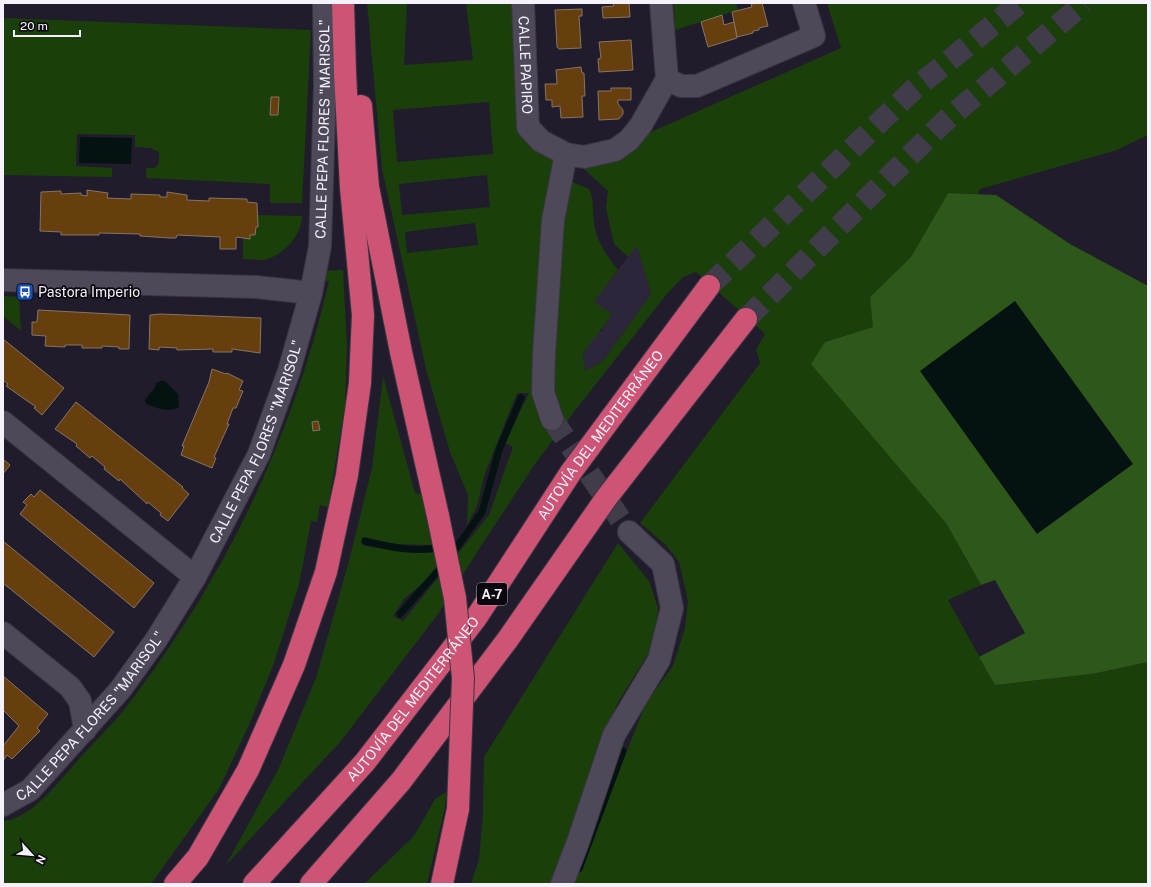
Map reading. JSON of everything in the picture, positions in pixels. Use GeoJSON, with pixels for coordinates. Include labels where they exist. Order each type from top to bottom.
{"type":"FeatureCollection","features":[{"type":"Feature","properties":{"kind":"highway"},"geometry":{"type":"LineString","coordinates":[[176,884],[198,857],[248,770],[294,665],[326,572],[347,475],[360,383],[363,315],[351,180],[343,3]]}},
{"type":"Feature","properties":{"kind":"highway"},"geometry":{"type":"LineString","coordinates":[[352,3],[368,187],[401,352],[455,598],[463,678],[458,809],[442,884]]}},
{"type":"Feature","properties":{"kind":"highway","name":"AUTOVÍA DEL MEDITERRÁNEO"},"geometry":{"type":"LineString","coordinates":[[254,884],[365,762],[476,618],[571,472],[709,286]]}},
{"type":"Feature","properties":{"kind":"highway","name":"A-7"},"geometry":{"type":"LineString","coordinates":[[311,884],[402,781],[508,639],[607,497],[746,318]]}},
{"type":"Feature","properties":{"kind":"street","name":"CALLE PEPA FLORES \"MARISOL\""},"geometry":{"type":"LineString","coordinates":[[3,805],[30,790],[120,690],[156,640],[195,577],[258,454],[289,371],[311,293],[320,246],[324,86],[324,3]]}},
{"type":"Feature","properties":{"kind":"street","name":"CALLE PAPIRO"},"geometry":{"type":"LineString","coordinates":[[523,3],[528,127],[541,141],[566,154]]}},
{"type":"Feature","properties":{"kind":"street"},"geometry":{"type":"LineString","coordinates":[[552,419],[543,392],[544,354],[553,220],[566,154],[584,157],[615,150],[629,140],[641,125],[667,79],[661,3]]}},
{"type":"Feature","properties":{"kind":"street"},"geometry":{"type":"LineString","coordinates":[[667,79],[681,86],[697,86],[814,36],[804,3]]}},
{"type":"Feature","properties":{"kind":"street"},"geometry":{"type":"LineString","coordinates":[[3,280],[256,287],[311,293]]}},
{"type":"Feature","properties":{"kind":"street"},"geometry":{"type":"LineString","coordinates":[[3,422],[195,577]]}},
{"type":"Feature","properties":{"kind":"street"},"geometry":{"type":"LineString","coordinates":[[562,884],[578,842],[614,735],[659,660],[672,608],[663,564],[629,532]]}},
{"type":"Feature","properties":{"kind":"street"},"geometry":{"type":"LineString","coordinates":[[3,633],[70,687],[80,701],[85,730]]}},
{"type":"Feature","properties":{"kind":"shaded area"},"geometry":{"type":"Polygon","coordinates":[[[80,137],[132,138],[131,164],[79,163],[80,137]]]}},
{"type":"Feature","properties":{"kind":"shaded area"},"geometry":{"type":"Polygon","coordinates":[[[637,245],[651,294],[603,361],[585,371],[583,353],[596,334],[603,330],[594,302],[637,245]]]}},
{"type":"Feature","properties":{"kind":"shaded area"},"geometry":{"type":"Polygon","coordinates":[[[1015,301],[1133,464],[1037,534],[920,371],[1015,301]]]}},
{"type":"Feature","properties":{"kind":"shaded area"},"geometry":{"type":"Polygon","coordinates":[[[165,381],[178,394],[179,407],[167,410],[146,404],[145,401],[154,389],[156,383],[165,381]]]}},
{"type":"Feature","properties":{"kind":"green space"},"geometry":{"type":"Polygon","coordinates":[[[367,3],[407,3],[404,65],[473,60],[466,3],[516,3],[520,125],[555,157],[550,391],[559,221],[568,180],[589,189],[593,202],[594,223],[597,236],[606,254],[618,270],[594,302],[612,314],[583,353],[585,371],[603,361],[651,294],[637,246],[628,257],[614,244],[606,208],[608,191],[585,170],[584,165],[642,140],[651,132],[841,48],[827,3],[1148,3],[1148,135],[1117,150],[980,189],[978,194],[948,193],[911,257],[870,297],[874,327],[825,342],[946,523],[981,585],[948,600],[995,685],[1092,674],[1148,662],[1148,884],[574,884],[646,703],[673,666],[685,628],[688,601],[679,562],[666,545],[640,523],[760,363],[756,350],[765,334],[696,272],[683,277],[666,295],[574,412],[535,464],[438,614],[341,741],[226,865],[278,770],[316,678],[349,561],[372,468],[383,376],[415,493],[425,495],[435,545],[393,544],[363,537],[361,542],[364,546],[407,552],[436,552],[439,569],[404,599],[393,616],[403,621],[489,515],[513,447],[505,443],[529,393],[517,393],[485,473],[477,506],[467,525],[468,495],[450,452],[426,369],[382,169],[367,3]],[[489,102],[393,110],[397,162],[493,154],[489,102]],[[487,175],[399,184],[402,215],[490,207],[487,175]],[[475,223],[405,232],[407,253],[478,245],[475,223]]]}},
{"type":"Feature","properties":{"kind":"green space"},"geometry":{"type":"Polygon","coordinates":[[[674,3],[736,3],[738,10],[675,30],[674,3]]]}},
{"type":"Feature","properties":{"kind":"green space"},"geometry":{"type":"Polygon","coordinates":[[[3,18],[311,30],[302,203],[270,203],[270,184],[146,178],[146,168],[155,168],[159,163],[159,152],[151,148],[135,147],[135,135],[77,134],[76,166],[112,168],[112,177],[3,175],[3,18]]]}},
{"type":"Feature","properties":{"kind":"green space"},"geometry":{"type":"Polygon","coordinates":[[[948,193],[996,195],[1070,244],[1148,286],[1148,662],[1092,674],[995,685],[979,657],[1025,633],[995,580],[981,585],[946,523],[811,364],[825,342],[873,327],[870,297],[911,257],[948,193]]]}},
{"type":"Feature","properties":{"kind":"green space"},"geometry":{"type":"Polygon","coordinates":[[[258,215],[302,216],[296,237],[281,252],[265,260],[243,259],[243,239],[249,239],[250,235],[255,235],[258,215]]]}},
{"type":"Feature","properties":{"kind":"green space"},"geometry":{"type":"Polygon","coordinates":[[[343,270],[347,346],[345,406],[328,507],[320,505],[317,522],[311,521],[299,584],[274,663],[249,725],[219,789],[151,884],[3,884],[3,821],[14,819],[24,814],[45,797],[120,714],[167,651],[227,552],[253,500],[297,393],[329,281],[321,280],[323,271],[343,270]]]}},
{"type":"Feature","properties":{"kind":"green space"},"geometry":{"type":"Polygon","coordinates":[[[3,296],[19,297],[21,331],[3,316],[3,296]]]}},
{"type":"Feature","properties":{"kind":"green space"},"geometry":{"type":"Polygon","coordinates":[[[618,543],[649,581],[658,608],[654,644],[617,704],[597,758],[569,843],[550,884],[471,884],[479,859],[483,814],[484,757],[618,543]]]}},
{"type":"Feature","properties":{"kind":"green space"},"geometry":{"type":"Polygon","coordinates":[[[446,792],[445,807],[427,884],[364,884],[414,836],[435,799],[446,792]]]}},
{"type":"Feature","properties":{"kind":"building"},"geometry":{"type":"Polygon","coordinates":[[[613,3],[629,3],[630,17],[603,18],[602,7],[614,6],[613,3]]]}},
{"type":"Feature","properties":{"kind":"building"},"geometry":{"type":"Polygon","coordinates":[[[762,3],[768,26],[759,28],[759,30],[753,31],[753,33],[737,37],[732,12],[752,7],[751,4],[762,3]]]}},
{"type":"Feature","properties":{"kind":"building"},"geometry":{"type":"Polygon","coordinates":[[[582,9],[582,16],[579,16],[581,48],[559,49],[557,47],[555,10],[582,9]]]}},
{"type":"Feature","properties":{"kind":"building"},"geometry":{"type":"Polygon","coordinates":[[[722,15],[724,25],[734,22],[737,38],[708,47],[701,22],[722,15]]]}},
{"type":"Feature","properties":{"kind":"building"},"geometry":{"type":"Polygon","coordinates":[[[631,40],[633,70],[599,72],[598,59],[601,58],[599,42],[631,40]]]}},
{"type":"Feature","properties":{"kind":"building"},"geometry":{"type":"Polygon","coordinates":[[[581,67],[582,73],[584,73],[585,96],[582,96],[583,117],[561,118],[560,106],[552,107],[552,100],[546,100],[545,84],[557,84],[556,70],[581,67]]]}},
{"type":"Feature","properties":{"kind":"building"},"geometry":{"type":"Polygon","coordinates":[[[611,88],[631,88],[631,100],[618,100],[618,104],[623,110],[623,114],[619,119],[599,120],[598,91],[611,91],[611,88]]]}},
{"type":"Feature","properties":{"kind":"building"},"geometry":{"type":"Polygon","coordinates":[[[271,97],[279,97],[278,115],[270,115],[271,97]]]}},
{"type":"Feature","properties":{"kind":"building"},"geometry":{"type":"Polygon","coordinates":[[[87,190],[108,193],[107,198],[131,199],[131,194],[160,195],[160,197],[167,197],[167,192],[187,195],[187,200],[209,201],[209,198],[247,199],[247,202],[257,203],[258,227],[256,227],[255,235],[250,235],[250,239],[236,237],[236,249],[220,249],[220,237],[177,235],[176,238],[170,238],[140,236],[140,234],[99,233],[99,235],[61,235],[61,232],[40,231],[41,192],[61,191],[61,194],[81,193],[81,195],[87,196],[87,190]]]}},
{"type":"Feature","properties":{"kind":"building"},"geometry":{"type":"Polygon","coordinates":[[[38,310],[130,315],[129,349],[102,346],[102,348],[82,348],[82,345],[65,345],[65,347],[45,346],[46,336],[32,335],[32,322],[37,322],[38,310]]]}},
{"type":"Feature","properties":{"kind":"building"},"geometry":{"type":"Polygon","coordinates":[[[160,314],[261,318],[260,353],[232,349],[232,352],[213,352],[213,349],[177,350],[177,348],[159,347],[159,350],[149,349],[150,315],[160,314]]]}},
{"type":"Feature","properties":{"kind":"building"},"geometry":{"type":"Polygon","coordinates":[[[3,339],[64,388],[42,415],[34,408],[36,407],[6,386],[8,384],[3,380],[3,339]]]}},
{"type":"Feature","properties":{"kind":"building"},"geometry":{"type":"Polygon","coordinates":[[[212,369],[226,374],[227,373],[243,381],[239,390],[243,391],[236,408],[233,408],[227,424],[229,424],[214,457],[216,458],[212,468],[181,455],[184,446],[182,446],[209,382],[212,369]]]}},
{"type":"Feature","properties":{"kind":"building"},"geometry":{"type":"Polygon","coordinates":[[[76,402],[183,487],[182,488],[189,494],[168,521],[160,515],[161,513],[148,502],[147,504],[120,479],[119,481],[104,469],[105,467],[92,456],[90,458],[76,446],[77,444],[55,429],[76,402]]]}},
{"type":"Feature","properties":{"kind":"building"},"geometry":{"type":"Polygon","coordinates":[[[318,421],[320,430],[313,431],[312,422],[318,421]]]}},
{"type":"Feature","properties":{"kind":"building"},"geometry":{"type":"Polygon","coordinates":[[[3,459],[10,465],[3,474],[3,459]]]}},
{"type":"Feature","properties":{"kind":"building"},"geometry":{"type":"Polygon","coordinates":[[[40,490],[154,583],[134,608],[20,514],[27,505],[23,502],[31,494],[34,497],[40,490]]]}},
{"type":"Feature","properties":{"kind":"building"},"geometry":{"type":"Polygon","coordinates":[[[3,541],[114,632],[94,657],[3,583],[3,541]]]}},
{"type":"Feature","properties":{"kind":"building"},"geometry":{"type":"Polygon","coordinates":[[[3,676],[48,714],[37,728],[40,731],[12,759],[7,755],[3,761],[3,746],[19,726],[3,710],[3,676]]]}},
{"type":"Feature","properties":{"kind":"waterway"},"geometry":{"type":"LineString","coordinates":[[451,555],[482,512],[499,450],[521,398]]}},
{"type":"Feature","properties":{"kind":"waterway"},"geometry":{"type":"LineString","coordinates":[[365,541],[393,547],[412,549],[432,549],[441,547]]}},
{"type":"Feature","properties":{"kind":"waterway"},"geometry":{"type":"LineString","coordinates":[[400,614],[443,565]]}},
{"type":"Feature","properties":{"kind":"waterway"},"geometry":{"type":"LineString","coordinates":[[579,869],[623,751]]}},
{"type":"Feature","properties":{"kind":"tunnel"},"geometry":{"type":"LineString","coordinates":[[709,286],[913,90],[1020,3]]}},
{"type":"Feature","properties":{"kind":"tunnel"},"geometry":{"type":"LineString","coordinates":[[746,319],[944,122],[1084,3]]}},
{"type":"Feature","properties":{"kind":"tunnel"},"geometry":{"type":"LineString","coordinates":[[552,419],[629,532]]}},
{"type":"Feature","properties":{"kind":"place","name":"Pastora Imperio"},"geometry":{"type":"Point","coordinates":[25,292]}}]}
